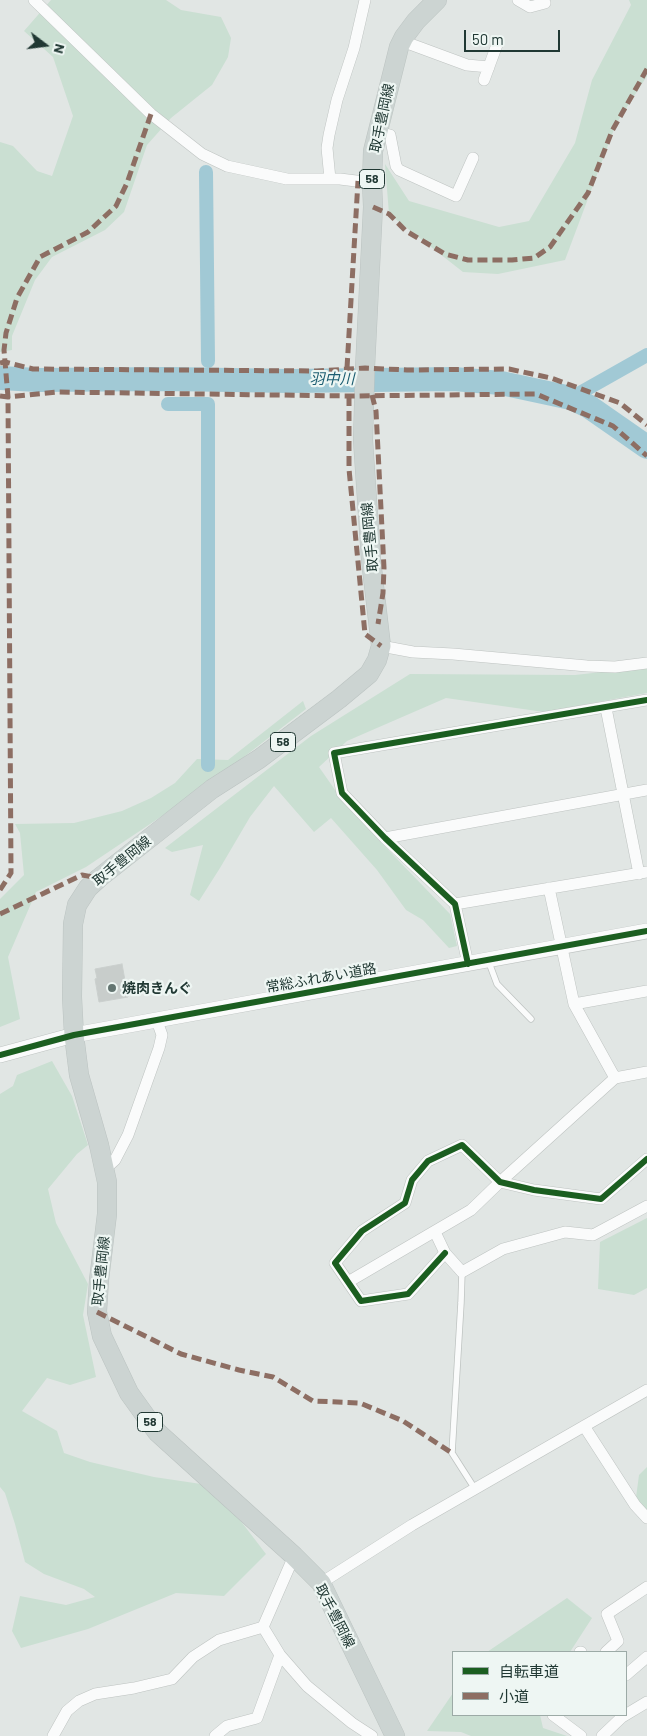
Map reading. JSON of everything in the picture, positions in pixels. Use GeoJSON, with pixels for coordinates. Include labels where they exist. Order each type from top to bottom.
{"type":"FeatureCollection","features":[{"type":"Feature","properties":{"kind":"main road","name":"取手豊岡線"},"geometry":{"type":"LineString","coordinates":[[394,1736],[321,1583],[294,1556],[157,1432],[128,1393],[102,1336],[97,1312],[101,1258],[107,1214],[107,1182],[99,1145],[79,1075],[72,997],[73,924],[77,905],[88,888],[111,868],[212,789],[259,759],[340,700],[368,674],[377,660],[381,646],[371,560],[363,440],[374,151],[394,64],[402,41],[416,22],[437,0]]}},
{"type":"Feature","properties":{"kind":"street"},"geometry":{"type":"LineString","coordinates":[[330,179],[327,148],[329,135],[354,48],[365,0]]}},
{"type":"Feature","properties":{"kind":"street"},"geometry":{"type":"LineString","coordinates":[[518,0],[530,6],[545,3]]}},
{"type":"Feature","properties":{"kind":"street"},"geometry":{"type":"LineString","coordinates":[[36,1],[151,114],[202,154],[227,166],[287,179],[358,180],[372,183]]}},
{"type":"Feature","properties":{"kind":"street"},"geometry":{"type":"LineString","coordinates":[[402,41],[467,65],[489,67]]}},
{"type":"Feature","properties":{"kind":"street"},"geometry":{"type":"LineString","coordinates":[[484,80],[498,42]]}},
{"type":"Feature","properties":{"kind":"street"},"geometry":{"type":"LineString","coordinates":[[378,132],[390,135],[396,166],[399,170],[456,196],[473,158]]}},
{"type":"Feature","properties":{"kind":"street"},"geometry":{"type":"LineString","coordinates":[[381,646],[413,652],[587,666],[615,667],[647,663]]}},
{"type":"Feature","properties":{"kind":"street"},"geometry":{"type":"LineString","coordinates":[[468,964],[455,904],[385,838],[342,793],[334,753],[647,700]]}},
{"type":"Feature","properties":{"kind":"street"},"geometry":{"type":"LineString","coordinates":[[455,904],[643,873],[623,795],[606,708]]}},
{"type":"Feature","properties":{"kind":"street"},"geometry":{"type":"LineString","coordinates":[[385,838],[647,790]]}},
{"type":"Feature","properties":{"kind":"street"},"geometry":{"type":"LineString","coordinates":[[550,888],[574,1004],[615,1078]]}},
{"type":"Feature","properties":{"kind":"street","name":"常総ふれあい道路"},"geometry":{"type":"LineString","coordinates":[[0,1054],[74,1035],[647,932]]}},
{"type":"Feature","properties":{"kind":"street"},"geometry":{"type":"LineString","coordinates":[[574,1004],[647,991]]}},
{"type":"Feature","properties":{"kind":"street"},"geometry":{"type":"LineString","coordinates":[[104,1170],[115,1160],[128,1135],[159,1048],[162,1035],[157,1021]]}},
{"type":"Feature","properties":{"kind":"street"},"geometry":{"type":"LineString","coordinates":[[348,1282],[471,1210],[615,1078],[647,1072]]}},
{"type":"Feature","properties":{"kind":"street"},"geometry":{"type":"LineString","coordinates":[[445,1253],[408,1294],[361,1301],[335,1263],[362,1231],[405,1204],[412,1180],[428,1161],[462,1145],[500,1182],[534,1190],[601,1199],[647,1159]]}},
{"type":"Feature","properties":{"kind":"street"},"geometry":{"type":"LineString","coordinates":[[435,1232],[445,1253],[462,1272],[503,1249],[565,1232],[593,1235],[647,1206]]}},
{"type":"Feature","properties":{"kind":"street"},"geometry":{"type":"LineString","coordinates":[[321,1583],[412,1525],[647,1390]]}},
{"type":"Feature","properties":{"kind":"street"},"geometry":{"type":"LineString","coordinates":[[584,1426],[635,1505],[647,1518]]}},
{"type":"Feature","properties":{"kind":"street"},"geometry":{"type":"LineString","coordinates":[[53,1736],[67,1711],[79,1701],[95,1694],[134,1688],[172,1678],[193,1656],[219,1640],[263,1627],[294,1556]]}},
{"type":"Feature","properties":{"kind":"street"},"geometry":{"type":"LineString","coordinates":[[607,1651],[618,1641],[607,1614],[647,1587]]}},
{"type":"Feature","properties":{"kind":"street"},"geometry":{"type":"LineString","coordinates":[[263,1627],[280,1655],[307,1686],[352,1723],[372,1736]]}},
{"type":"Feature","properties":{"kind":"street"},"geometry":{"type":"LineString","coordinates":[[215,1736],[227,1726],[257,1718],[280,1655]]}},
{"type":"Feature","properties":{"kind":"street"},"geometry":{"type":"LineString","coordinates":[[627,1674],[647,1657]]}},
{"type":"Feature","properties":{"kind":"street"},"geometry":{"type":"LineString","coordinates":[[627,1713],[647,1702]]}},
{"type":"Feature","properties":{"kind":"street"},"geometry":{"type":"LineString","coordinates":[[554,1716],[581,1736]]}},
{"type":"Feature","properties":{"kind":"street"},"geometry":{"type":"LineString","coordinates":[[602,1736],[621,1716]]}},
{"type":"Feature","properties":{"kind":"lane"},"geometry":{"type":"LineString","coordinates":[[488,960],[498,984],[531,1019]]}},
{"type":"Feature","properties":{"kind":"lane"},"geometry":{"type":"LineString","coordinates":[[462,1272],[462,1303],[452,1453],[475,1489]]}},
{"type":"Feature","properties":{"kind":"green space"},"geometry":{"type":"Polygon","coordinates":[[[51,0],[166,0],[181,10],[221,17],[231,38],[228,57],[212,85],[171,118],[147,145],[124,212],[105,230],[52,257],[35,280],[12,336],[12,350],[0,352],[0,142],[13,146],[37,171],[52,176],[73,116],[53,57],[24,31],[51,0]]]}},
{"type":"Feature","properties":{"kind":"green space"},"geometry":{"type":"Polygon","coordinates":[[[629,0],[647,0],[647,76],[616,124],[565,260],[498,274],[463,272],[389,214],[385,164],[409,201],[499,227],[529,221],[575,143],[592,80],[631,5],[629,0]]]}},
{"type":"Feature","properties":{"kind":"green space"},"geometry":{"type":"Polygon","coordinates":[[[647,667],[647,693],[544,712],[446,698],[347,741],[319,767],[347,807],[450,914],[457,946],[449,948],[423,920],[406,910],[377,870],[331,818],[314,832],[274,786],[250,817],[199,901],[190,895],[203,845],[172,852],[165,848],[311,736],[410,674],[575,675],[647,667]]]}},
{"type":"Feature","properties":{"kind":"green space"},"geometry":{"type":"Polygon","coordinates":[[[303,701],[306,709],[227,770],[86,867],[36,892],[8,957],[20,1019],[0,1027],[0,899],[24,875],[20,833],[15,824],[74,823],[122,811],[151,798],[175,783],[197,759],[228,760],[303,701]]]}},
{"type":"Feature","properties":{"kind":"green space"},"geometry":{"type":"Polygon","coordinates":[[[52,1061],[72,1096],[88,1145],[77,1154],[48,1189],[56,1223],[88,1284],[83,1315],[96,1377],[70,1385],[47,1378],[22,1411],[57,1431],[64,1453],[90,1462],[154,1477],[201,1484],[230,1507],[266,1554],[224,1596],[176,1593],[88,1629],[21,1648],[12,1631],[20,1596],[66,1605],[95,1597],[84,1589],[44,1574],[25,1562],[5,1493],[0,1487],[0,1094],[13,1086],[17,1075],[52,1061]]]}},
{"type":"Feature","properties":{"kind":"green space"},"geometry":{"type":"Polygon","coordinates":[[[647,1218],[647,1288],[634,1295],[598,1289],[600,1242],[647,1218]]]}},
{"type":"Feature","properties":{"kind":"green space"},"geometry":{"type":"Polygon","coordinates":[[[647,1467],[647,1511],[635,1505],[639,1475],[647,1467]]]}},
{"type":"Feature","properties":{"kind":"green space"},"geometry":{"type":"Polygon","coordinates":[[[567,1598],[592,1618],[571,1651],[488,1651],[567,1598]]]}},
{"type":"Feature","properties":{"kind":"green space"},"geometry":{"type":"Polygon","coordinates":[[[452,1694],[452,1716],[540,1716],[543,1728],[567,1736],[471,1736],[461,1732],[427,1731],[452,1694]]]}},
{"type":"Feature","properties":{"kind":"building","name":"焼肉きんぐ"},"geometry":{"type":"Polygon","coordinates":[[[122,964],[128,997],[99,1002],[95,969],[122,964]]]}},
{"type":"Feature","properties":{"kind":"waterway"},"geometry":{"type":"LineString","coordinates":[[206,172],[208,361]]}},
{"type":"Feature","properties":{"kind":"waterway"},"geometry":{"type":"LineString","coordinates":[[571,398],[647,355]]}},
{"type":"Feature","properties":{"kind":"waterway","name":"羽中川"},"geometry":{"type":"LineString","coordinates":[[0,378],[37,380],[169,379],[290,381],[454,379],[501,383],[571,398],[588,406],[647,447]]}},
{"type":"Feature","properties":{"kind":"waterway","name":"羽中川"},"geometry":{"type":"LineString","coordinates":[[169,379],[169,384]]}},
{"type":"Feature","properties":{"kind":"waterway"},"geometry":{"type":"LineString","coordinates":[[168,404],[208,404],[208,765]]}},
{"type":"Feature","properties":{"kind":"marked path"},"geometry":{"type":"LineString","coordinates":[[373,207],[389,214],[406,231],[445,254],[468,260],[534,258],[550,247],[588,193],[612,131],[647,69]]}},
{"type":"Feature","properties":{"kind":"marked path"},"geometry":{"type":"LineString","coordinates":[[0,890],[11,873],[8,397],[4,350],[6,333],[17,298],[40,257],[88,232],[116,206],[127,183],[151,114]]}},
{"type":"Feature","properties":{"kind":"marked path"},"geometry":{"type":"LineString","coordinates":[[347,368],[358,181]]}},
{"type":"Feature","properties":{"kind":"marked path"},"geometry":{"type":"LineString","coordinates":[[0,363],[5,362],[33,369],[317,371],[365,368],[407,370],[509,369],[551,378],[620,403],[647,425]]}},
{"type":"Feature","properties":{"kind":"marked path"},"geometry":{"type":"LineString","coordinates":[[0,396],[8,397],[57,392],[349,396],[536,394],[613,426],[647,456]]}},
{"type":"Feature","properties":{"kind":"marked path"},"geometry":{"type":"LineString","coordinates":[[372,395],[376,411],[384,568],[383,593],[378,624]]}},
{"type":"Feature","properties":{"kind":"marked path"},"geometry":{"type":"LineString","coordinates":[[349,396],[349,469],[365,634],[381,646]]}},
{"type":"Feature","properties":{"kind":"marked path"},"geometry":{"type":"LineString","coordinates":[[0,914],[82,875],[99,878]]}},
{"type":"Feature","properties":{"kind":"marked path"},"geometry":{"type":"LineString","coordinates":[[97,1312],[181,1354],[273,1377],[313,1401],[360,1403],[403,1421],[452,1453]]}},
{"type":"Feature","properties":{"kind":"cycle path"},"geometry":{"type":"LineString","coordinates":[[468,964],[455,904],[385,838],[342,793],[334,753],[647,700]]}},
{"type":"Feature","properties":{"kind":"cycle path"},"geometry":{"type":"LineString","coordinates":[[0,1055],[74,1035],[647,931]]}},
{"type":"Feature","properties":{"kind":"cycle path"},"geometry":{"type":"LineString","coordinates":[[445,1253],[408,1294],[361,1301],[335,1263],[362,1231],[405,1203],[412,1180],[428,1161],[462,1145],[500,1182],[534,1190],[601,1199],[647,1159]]}},
{"type":"Feature","properties":{"kind":"place","name":"焼肉きんぐ"},"geometry":{"type":"Point","coordinates":[112,988]}}]}
